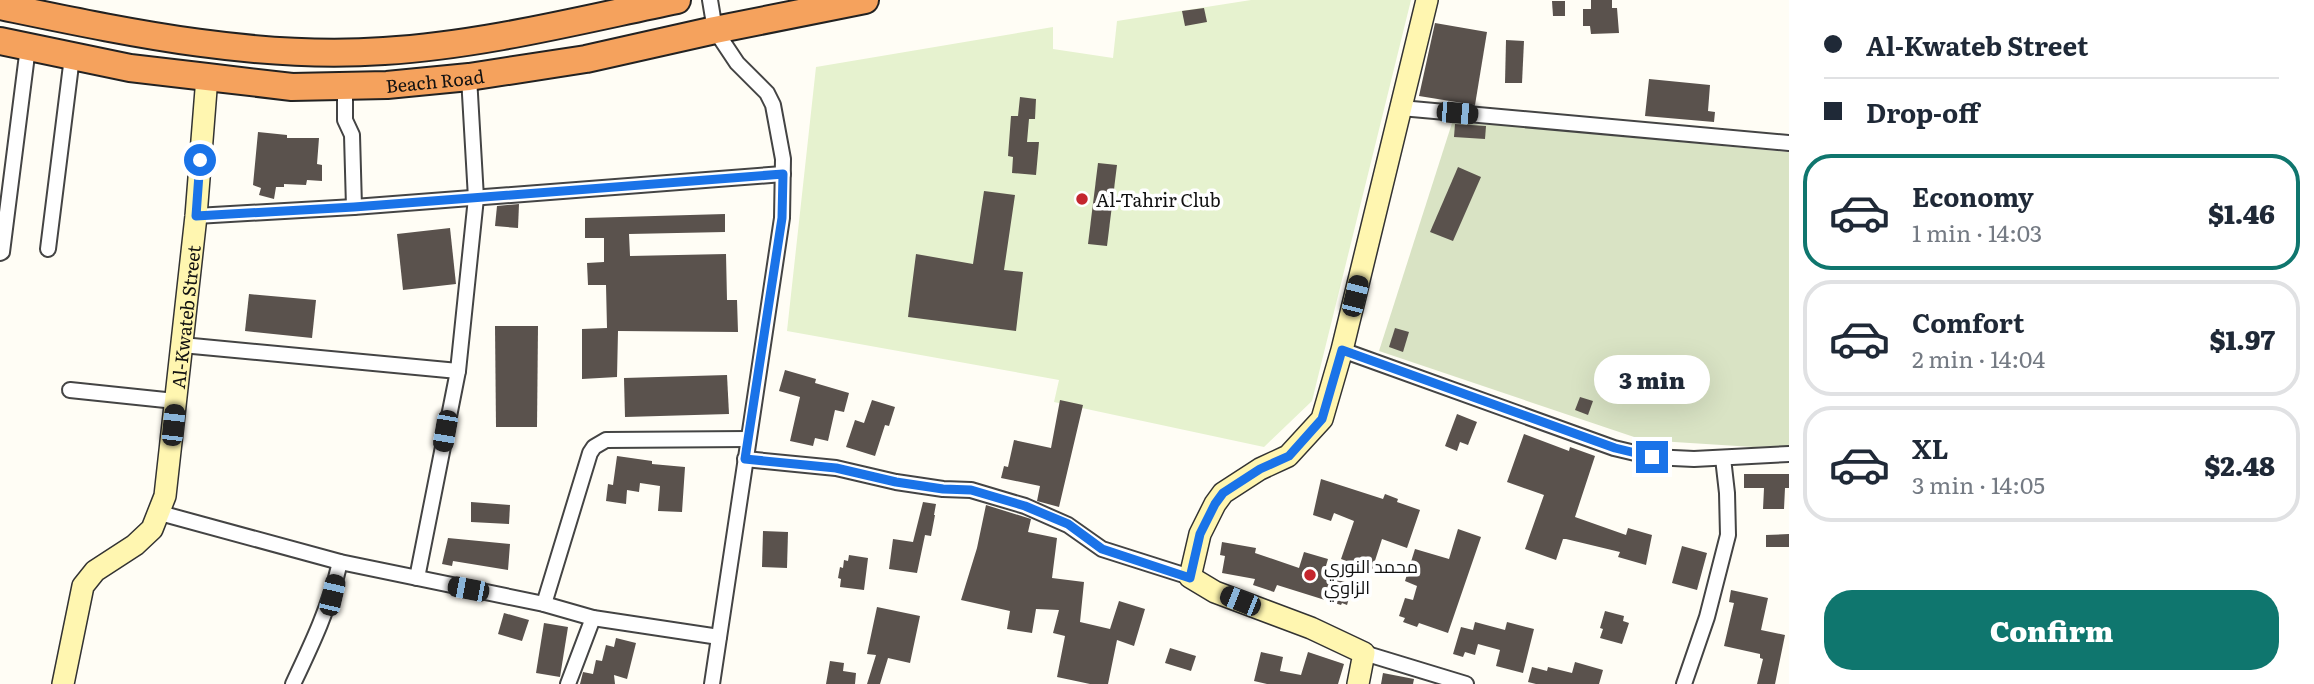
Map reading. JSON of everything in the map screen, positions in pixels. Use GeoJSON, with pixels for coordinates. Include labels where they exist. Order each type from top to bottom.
{"type":"FeatureCollection","features":[{"type":"Feature","properties":{"kind":"highway","name":"Beach Road"},"geometry":{"type":"LineString","coordinates":[[0,6],[105,28],[214,46],[296,52],[383,51],[481,40],[677,0]]}},
{"type":"Feature","properties":{"kind":"highway","name":"Beach Road"},"geometry":{"type":"LineString","coordinates":[[0,41],[130,68],[292,87],[345,86],[469,78],[586,59],[865,0]]}},
{"type":"Feature","properties":{"kind":"street"},"geometry":{"type":"LineString","coordinates":[[710,0],[715,30],[737,63],[767,93],[773,105],[783,159],[782,218],[712,684]]}},
{"type":"Feature","properties":{"kind":"street"},"geometry":{"type":"LineString","coordinates":[[1190,578],[1200,534],[1223,493],[1260,469],[1289,456],[1322,419],[1342,350],[1427,0]]}},
{"type":"Feature","properties":{"kind":"street"},"geometry":{"type":"LineString","coordinates":[[0,253],[29,47]]}},
{"type":"Feature","properties":{"kind":"street"},"geometry":{"type":"LineString","coordinates":[[48,249],[72,57]]}},
{"type":"Feature","properties":{"kind":"street","name":"Al-Kwateb Street"},"geometry":{"type":"LineString","coordinates":[[63,684],[83,586],[95,571],[135,545],[152,529],[165,496],[196,216],[207,78]]}},
{"type":"Feature","properties":{"kind":"street"},"geometry":{"type":"LineString","coordinates":[[417,578],[458,371],[476,198],[469,78]]}},
{"type":"Feature","properties":{"kind":"street"},"geometry":{"type":"LineString","coordinates":[[345,86],[345,120],[352,135],[354,207]]}},
{"type":"Feature","properties":{"kind":"street"},"geometry":{"type":"LineString","coordinates":[[1401,108],[1789,143]]}},
{"type":"Feature","properties":{"kind":"street"},"geometry":{"type":"LineString","coordinates":[[196,216],[354,207],[783,174]]}},
{"type":"Feature","properties":{"kind":"street"},"geometry":{"type":"LineString","coordinates":[[182,345],[458,371]]}},
{"type":"Feature","properties":{"kind":"street"},"geometry":{"type":"LineString","coordinates":[[1342,350],[1615,448],[1652,457],[1723,458],[1789,454]]}},
{"type":"Feature","properties":{"kind":"street"},"geometry":{"type":"LineString","coordinates":[[70,390],[175,401]]}},
{"type":"Feature","properties":{"kind":"street"},"geometry":{"type":"LineString","coordinates":[[544,604],[594,447],[606,440],[748,439]]}},
{"type":"Feature","properties":{"kind":"street"},"geometry":{"type":"LineString","coordinates":[[1684,684],[1707,617],[1728,535],[1723,458]]}},
{"type":"Feature","properties":{"kind":"street"},"geometry":{"type":"LineString","coordinates":[[745,459],[836,468],[896,482],[971,490],[1025,506],[1068,524],[1102,549],[1190,578],[1215,592],[1311,628],[1364,653],[1466,684]]}},
{"type":"Feature","properties":{"kind":"street"},"geometry":{"type":"LineString","coordinates":[[160,513],[340,562],[544,604],[593,618],[719,637]]}},
{"type":"Feature","properties":{"kind":"street"},"geometry":{"type":"LineString","coordinates":[[293,684],[321,626],[340,562]]}},
{"type":"Feature","properties":{"kind":"street"},"geometry":{"type":"LineString","coordinates":[[568,684],[593,618]]}},
{"type":"Feature","properties":{"kind":"street"},"geometry":{"type":"LineString","coordinates":[[1358,684],[1364,653]]}},
{"type":"Feature","properties":{"kind":"green space","name":"Al-Tahrir Club"},"geometry":{"type":"Polygon","coordinates":[[[1251,0],[1411,0],[1312,401],[1264,447],[1054,402],[1059,380],[787,331],[816,67],[1053,27],[1053,49],[1113,58],[1117,21],[1251,0]]]}},
{"type":"Feature","properties":{"kind":"green space"},"geometry":{"type":"Polygon","coordinates":[[[1452,123],[1789,152],[1789,446],[1753,447],[1643,440],[1379,351],[1452,123]]]}},
{"type":"Feature","properties":{"kind":"building"},"geometry":{"type":"Polygon","coordinates":[[[1591,0],[1612,0],[1612,8],[1617,8],[1619,33],[1591,34],[1590,26],[1583,26],[1583,9],[1591,9],[1591,0]]]}},
{"type":"Feature","properties":{"kind":"building"},"geometry":{"type":"Polygon","coordinates":[[[1552,1],[1565,1],[1565,16],[1553,16],[1552,1]]]}},
{"type":"Feature","properties":{"kind":"building"},"geometry":{"type":"Polygon","coordinates":[[[1204,8],[1207,22],[1185,26],[1182,11],[1204,8]]]}},
{"type":"Feature","properties":{"kind":"building"},"geometry":{"type":"Polygon","coordinates":[[[1435,23],[1487,32],[1475,105],[1419,96],[1435,23]]]}},
{"type":"Feature","properties":{"kind":"building"},"geometry":{"type":"Polygon","coordinates":[[[1506,40],[1524,41],[1522,83],[1505,83],[1506,40]]]}},
{"type":"Feature","properties":{"kind":"building"},"geometry":{"type":"Polygon","coordinates":[[[1649,79],[1710,85],[1708,111],[1715,112],[1714,122],[1645,116],[1649,79]]]}},
{"type":"Feature","properties":{"kind":"building"},"geometry":{"type":"Polygon","coordinates":[[[1020,97],[1036,99],[1035,119],[1029,119],[1027,142],[1039,142],[1036,175],[1012,173],[1013,157],[1008,156],[1011,116],[1018,116],[1020,97]]]}},
{"type":"Feature","properties":{"kind":"building"},"geometry":{"type":"Polygon","coordinates":[[[1455,124],[1486,126],[1485,139],[1454,137],[1455,124]]]}},
{"type":"Feature","properties":{"kind":"building"},"geometry":{"type":"Polygon","coordinates":[[[258,132],[287,135],[287,138],[319,138],[317,164],[322,165],[322,181],[307,180],[306,185],[284,184],[284,187],[276,187],[274,199],[259,195],[261,188],[253,185],[258,132]]]}},
{"type":"Feature","properties":{"kind":"building"},"geometry":{"type":"Polygon","coordinates":[[[1098,163],[1117,165],[1107,246],[1088,244],[1098,163]]]}},
{"type":"Feature","properties":{"kind":"building"},"geometry":{"type":"Polygon","coordinates":[[[1458,167],[1481,177],[1453,241],[1430,232],[1458,167]]]}},
{"type":"Feature","properties":{"kind":"building"},"geometry":{"type":"Polygon","coordinates":[[[984,191],[1015,195],[1004,270],[1023,272],[1016,331],[908,317],[916,254],[973,264],[984,191]]]}},
{"type":"Feature","properties":{"kind":"building"},"geometry":{"type":"Polygon","coordinates":[[[519,204],[518,228],[495,226],[497,206],[519,204]]]}},
{"type":"Feature","properties":{"kind":"building"},"geometry":{"type":"Polygon","coordinates":[[[725,214],[725,232],[629,234],[630,256],[726,254],[727,300],[737,300],[738,332],[618,331],[617,377],[582,379],[582,329],[607,328],[606,285],[588,285],[587,263],[604,262],[604,238],[585,238],[585,218],[725,214]]]}},
{"type":"Feature","properties":{"kind":"building"},"geometry":{"type":"Polygon","coordinates":[[[450,228],[456,284],[403,290],[397,234],[450,228]]]}},
{"type":"Feature","properties":{"kind":"building"},"geometry":{"type":"Polygon","coordinates":[[[249,294],[316,300],[312,338],[245,331],[249,294]]]}},
{"type":"Feature","properties":{"kind":"building"},"geometry":{"type":"Polygon","coordinates":[[[495,326],[538,326],[537,427],[496,427],[495,326]]]}},
{"type":"Feature","properties":{"kind":"building"},"geometry":{"type":"Polygon","coordinates":[[[1395,328],[1409,332],[1403,352],[1389,347],[1395,328]]]}},
{"type":"Feature","properties":{"kind":"building"},"geometry":{"type":"Polygon","coordinates":[[[785,370],[849,393],[844,412],[835,410],[828,441],[815,438],[813,446],[790,441],[800,397],[779,391],[785,370]]]}},
{"type":"Feature","properties":{"kind":"building"},"geometry":{"type":"Polygon","coordinates":[[[727,375],[729,414],[625,417],[624,378],[727,375]]]}},
{"type":"Feature","properties":{"kind":"building"},"geometry":{"type":"Polygon","coordinates":[[[1580,397],[1593,401],[1588,415],[1575,410],[1580,397]]]}},
{"type":"Feature","properties":{"kind":"building"},"geometry":{"type":"Polygon","coordinates":[[[872,400],[895,407],[889,426],[885,425],[875,456],[846,447],[855,420],[864,423],[872,400]]]}},
{"type":"Feature","properties":{"kind":"building"},"geometry":{"type":"Polygon","coordinates":[[[1060,400],[1083,405],[1059,507],[1037,501],[1040,486],[1001,478],[1004,466],[1008,467],[1014,440],[1051,448],[1060,400]]]}},
{"type":"Feature","properties":{"kind":"building"},"geometry":{"type":"Polygon","coordinates":[[[1457,414],[1477,422],[1468,445],[1460,442],[1457,451],[1445,446],[1457,414]]]}},
{"type":"Feature","properties":{"kind":"building"},"geometry":{"type":"Polygon","coordinates":[[[1524,434],[1569,451],[1570,447],[1595,456],[1575,517],[1626,535],[1628,528],[1652,535],[1646,565],[1618,557],[1620,552],[1566,539],[1563,539],[1556,560],[1525,549],[1544,495],[1507,482],[1524,434]]]}},
{"type":"Feature","properties":{"kind":"building"},"geometry":{"type":"Polygon","coordinates":[[[617,456],[652,461],[652,464],[685,467],[682,512],[658,511],[660,486],[640,483],[639,492],[627,490],[626,504],[606,501],[608,484],[613,485],[617,456]]]}},
{"type":"Feature","properties":{"kind":"building"},"geometry":{"type":"Polygon","coordinates":[[[1744,474],[1789,474],[1784,509],[1763,509],[1764,488],[1744,488],[1744,474]]]}},
{"type":"Feature","properties":{"kind":"building"},"geometry":{"type":"Polygon","coordinates":[[[1321,479],[1383,499],[1385,494],[1398,499],[1397,502],[1420,510],[1407,548],[1382,539],[1372,570],[1341,559],[1354,521],[1334,513],[1331,521],[1313,515],[1321,479]]]}},
{"type":"Feature","properties":{"kind":"building"},"geometry":{"type":"Polygon","coordinates":[[[471,502],[510,505],[509,524],[471,522],[471,502]]]}},
{"type":"Feature","properties":{"kind":"building"},"geometry":{"type":"Polygon","coordinates":[[[923,502],[936,504],[931,536],[925,535],[917,573],[889,569],[893,539],[913,542],[923,502]]]}},
{"type":"Feature","properties":{"kind":"building"},"geometry":{"type":"Polygon","coordinates":[[[986,505],[1031,519],[1028,532],[1057,538],[1052,578],[1084,582],[1080,622],[1110,629],[1119,601],[1145,609],[1134,646],[1117,640],[1108,684],[1090,684],[1057,677],[1065,636],[1053,633],[1059,610],[1036,609],[1032,633],[1007,629],[1010,611],[961,600],[977,548],[986,505]]]}},
{"type":"Feature","properties":{"kind":"building"},"geometry":{"type":"Polygon","coordinates":[[[1458,529],[1481,537],[1448,633],[1419,623],[1417,627],[1403,622],[1405,618],[1399,616],[1405,598],[1413,600],[1417,586],[1405,581],[1415,549],[1449,559],[1458,529]]]}},
{"type":"Feature","properties":{"kind":"building"},"geometry":{"type":"Polygon","coordinates":[[[763,531],[788,532],[787,568],[762,567],[763,531]]]}},
{"type":"Feature","properties":{"kind":"building"},"geometry":{"type":"Polygon","coordinates":[[[1789,534],[1789,547],[1766,547],[1766,535],[1789,534]]]}},
{"type":"Feature","properties":{"kind":"building"},"geometry":{"type":"Polygon","coordinates":[[[448,538],[510,544],[508,570],[453,561],[452,566],[442,564],[448,538]]]}},
{"type":"Feature","properties":{"kind":"building"},"geometry":{"type":"Polygon","coordinates":[[[1222,542],[1256,548],[1255,553],[1299,568],[1304,552],[1328,559],[1323,576],[1345,582],[1342,592],[1350,595],[1347,605],[1277,585],[1274,592],[1253,585],[1255,579],[1222,573],[1225,556],[1220,555],[1222,542]]]}},
{"type":"Feature","properties":{"kind":"building"},"geometry":{"type":"Polygon","coordinates":[[[1682,546],[1707,553],[1697,590],[1672,583],[1682,546]]]}},
{"type":"Feature","properties":{"kind":"building"},"geometry":{"type":"Polygon","coordinates":[[[849,555],[868,558],[864,590],[840,587],[840,567],[843,568],[844,560],[848,561],[849,555]]]}},
{"type":"Feature","properties":{"kind":"building"},"geometry":{"type":"Polygon","coordinates":[[[1731,590],[1768,598],[1761,630],[1785,635],[1775,684],[1757,684],[1763,659],[1760,654],[1724,646],[1734,603],[1729,602],[1731,590]]]}},
{"type":"Feature","properties":{"kind":"building"},"geometry":{"type":"Polygon","coordinates":[[[877,607],[920,616],[910,663],[888,658],[880,684],[867,684],[876,655],[867,654],[877,607]]]}},
{"type":"Feature","properties":{"kind":"building"},"geometry":{"type":"Polygon","coordinates":[[[1605,611],[1624,616],[1623,621],[1629,623],[1622,644],[1600,638],[1605,611]]]}},
{"type":"Feature","properties":{"kind":"building"},"geometry":{"type":"Polygon","coordinates":[[[504,613],[529,620],[522,641],[498,634],[504,613]]]}},
{"type":"Feature","properties":{"kind":"building"},"geometry":{"type":"Polygon","coordinates":[[[1475,622],[1505,630],[1507,622],[1534,629],[1523,673],[1496,666],[1500,650],[1478,644],[1475,655],[1465,652],[1463,657],[1453,654],[1461,627],[1473,630],[1475,622]]]}},
{"type":"Feature","properties":{"kind":"building"},"geometry":{"type":"Polygon","coordinates":[[[544,623],[568,627],[560,677],[536,673],[544,623]]]}},
{"type":"Feature","properties":{"kind":"building"},"geometry":{"type":"Polygon","coordinates":[[[616,638],[636,643],[627,679],[614,675],[615,684],[580,684],[583,672],[593,674],[596,660],[602,661],[606,645],[614,647],[616,638]]]}},
{"type":"Feature","properties":{"kind":"building"},"geometry":{"type":"Polygon","coordinates":[[[1170,648],[1196,656],[1191,671],[1165,663],[1170,648]]]}},
{"type":"Feature","properties":{"kind":"building"},"geometry":{"type":"Polygon","coordinates":[[[1261,652],[1283,657],[1280,671],[1301,675],[1308,652],[1344,664],[1338,684],[1267,684],[1254,681],[1261,652]]]}},
{"type":"Feature","properties":{"kind":"building"},"geometry":{"type":"Polygon","coordinates":[[[830,661],[844,663],[843,671],[856,673],[855,684],[826,684],[830,661]]]}},
{"type":"Feature","properties":{"kind":"building"},"geometry":{"type":"Polygon","coordinates":[[[1575,662],[1603,670],[1599,684],[1528,682],[1532,667],[1547,671],[1548,667],[1572,673],[1575,662]]]}},
{"type":"Feature","properties":{"kind":"building"},"geometry":{"type":"Polygon","coordinates":[[[1383,673],[1414,679],[1413,684],[1381,684],[1383,673]]]}},
{"type":"Feature","properties":{"kind":"place","name":"Al-Tahrir Club"},"geometry":{"type":"Point","coordinates":[1082,199]}},
{"type":"Feature","properties":{"kind":"place","name":"محمد النوري الزاوي"},"geometry":{"type":"Point","coordinates":[1310,575]}},
{"type":"Feature","properties":{"kind":"route"},"geometry":{"type":"LineString","coordinates":[[200,160],[196,216],[354,207],[664,181],[783,174],[782,218],[745,459],[836,468],[896,482],[971,490],[1025,506],[1068,524],[1102,549],[1190,578],[1200,534],[1223,493],[1260,469],[1289,456],[1322,419],[1342,350],[1615,448],[1652,457]]}}]}
